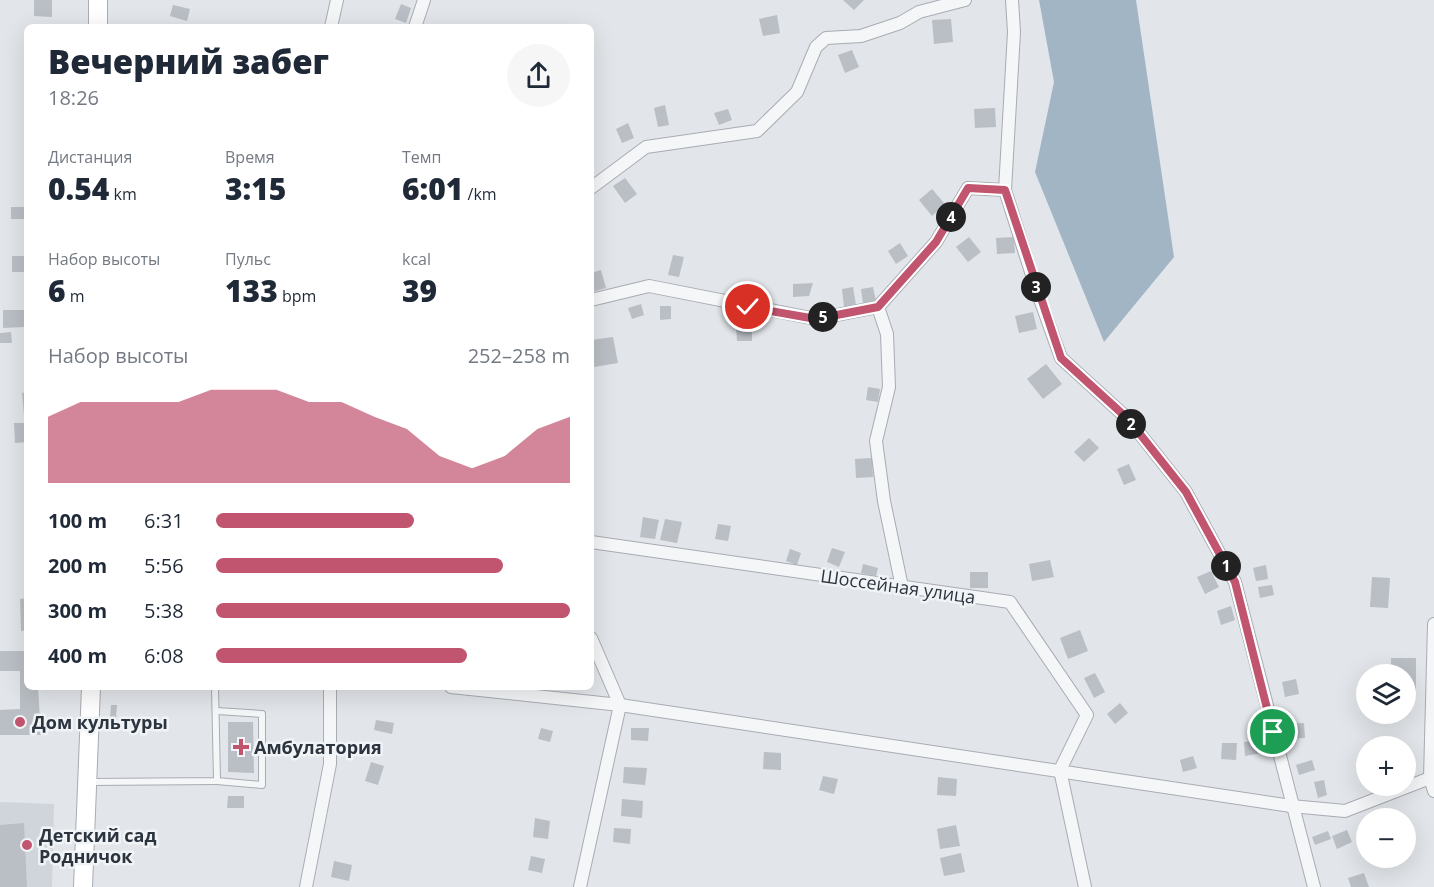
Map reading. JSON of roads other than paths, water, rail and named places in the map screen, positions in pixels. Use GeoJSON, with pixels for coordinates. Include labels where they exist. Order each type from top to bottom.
{"type":"FeatureCollection","features":[{"type":"Feature","properties":{"kind":"street"},"geometry":{"type":"LineString","coordinates":[[98,0],[98,24]]}},
{"type":"Feature","properties":{"kind":"street"},"geometry":{"type":"LineString","coordinates":[[332,24],[337,0]]}},
{"type":"Feature","properties":{"kind":"street"},"geometry":{"type":"LineString","coordinates":[[416,24],[424,0]]}},
{"type":"Feature","properties":{"kind":"street"},"geometry":{"type":"LineString","coordinates":[[594,186],[646,147],[757,131],[796,92],[816,47],[826,38],[861,36],[900,22],[919,12],[965,0]]}},
{"type":"Feature","properties":{"kind":"street"},"geometry":{"type":"LineString","coordinates":[[1012,0],[1014,32],[1005,190],[1061,358],[1128,419],[1186,492],[1235,582],[1291,806],[1314,887]]}},
{"type":"Feature","properties":{"kind":"street"},"geometry":{"type":"LineString","coordinates":[[594,299],[649,286],[816,319],[878,307],[936,242],[968,188],[1005,190]]}},
{"type":"Feature","properties":{"kind":"street"},"geometry":{"type":"LineString","coordinates":[[878,307],[887,334],[889,387],[876,441],[884,501],[902,586]]}},
{"type":"Feature","properties":{"kind":"street","name":"Шоссейная улица"},"geometry":{"type":"LineString","coordinates":[[594,542],[1010,602],[1087,715],[1060,770]]}},
{"type":"Feature","properties":{"kind":"street"},"geometry":{"type":"LineString","coordinates":[[1434,624],[1430,778],[1434,791]]}},
{"type":"Feature","properties":{"kind":"street"},"geometry":{"type":"LineString","coordinates":[[580,887],[620,705],[594,645]]}},
{"type":"Feature","properties":{"kind":"street"},"geometry":{"type":"LineString","coordinates":[[83,887],[91,690]]}},
{"type":"Feature","properties":{"kind":"street"},"geometry":{"type":"LineString","coordinates":[[306,887],[330,764],[330,690]]}},
{"type":"Feature","properties":{"kind":"street"},"geometry":{"type":"LineString","coordinates":[[479,690],[620,705],[1291,806],[1345,811],[1430,778]]}},
{"type":"Feature","properties":{"kind":"street"},"geometry":{"type":"LineString","coordinates":[[1060,770],[1085,887]]}},
{"type":"Feature","properties":{"kind":"lane"},"geometry":{"type":"LineString","coordinates":[[215,690],[217,781]]}},
{"type":"Feature","properties":{"kind":"lane"},"geometry":{"type":"LineString","coordinates":[[89,782],[217,781],[262,784],[262,714],[217,711]]}},
{"type":"Feature","properties":{"kind":"water"},"geometry":{"type":"Polygon","coordinates":[[[1039,0],[1136,0],[1174,257],[1104,342],[1035,172],[1054,82],[1039,0]]]}},
{"type":"Feature","properties":{"kind":"place","name":"Дом культуры"},"geometry":{"type":"Point","coordinates":[20,722]}},
{"type":"Feature","properties":{"kind":"place","name":"Амбулатория"},"geometry":{"type":"Point","coordinates":[241,747]}},
{"type":"Feature","properties":{"kind":"place","name":"Детский сад Родничок"},"geometry":{"type":"Point","coordinates":[27,845]}}]}
